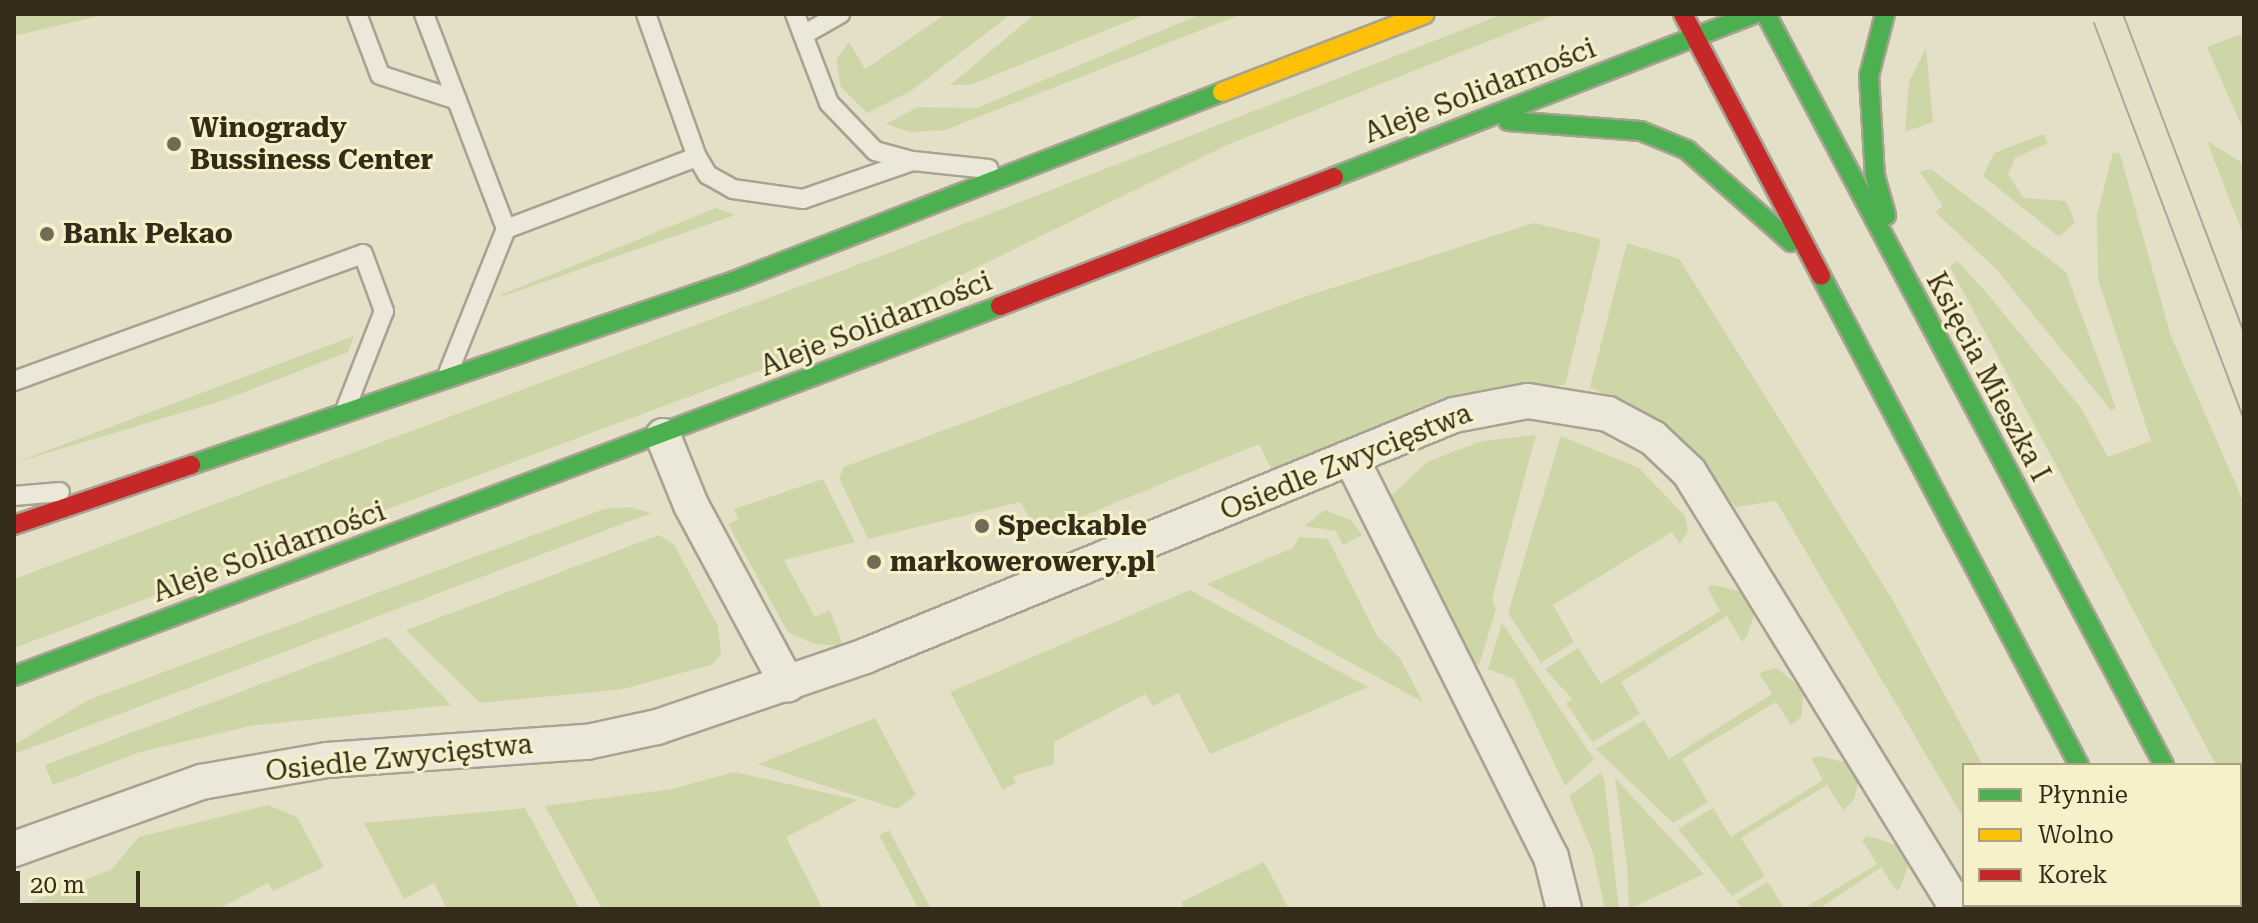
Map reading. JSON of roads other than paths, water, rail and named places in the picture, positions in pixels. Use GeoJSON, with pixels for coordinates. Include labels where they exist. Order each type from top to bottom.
{"type":"FeatureCollection","features":[{"type":"Feature","properties":{"kind":"street"},"geometry":{"type":"LineString","coordinates":[[1370,35],[1400,14]]}},
{"type":"Feature","properties":{"kind":"street"},"geometry":{"type":"LineString","coordinates":[[14,525],[111,488],[346,408],[734,281],[1425,14]]}},
{"type":"Feature","properties":{"kind":"street"},"geometry":{"type":"LineString","coordinates":[[1683,14],[2078,763]]}},
{"type":"Feature","properties":{"kind":"street","name":"Aleje Solidarności"},"geometry":{"type":"LineString","coordinates":[[14,676],[663,436],[1754,14]]}},
{"type":"Feature","properties":{"kind":"street","name":"Księcia Mieszka I"},"geometry":{"type":"LineString","coordinates":[[1766,14],[2163,763]]}},
{"type":"Feature","properties":{"kind":"street"},"geometry":{"type":"LineString","coordinates":[[1885,14],[1869,76],[1875,176],[1906,282]]}},
{"type":"Feature","properties":{"kind":"street"},"geometry":{"type":"LineString","coordinates":[[1474,124],[1551,119],[1641,131],[1687,150],[1812,261]]}},
{"type":"Feature","properties":{"kind":"street","name":"Osiedle Zwycięstwa"},"geometry":{"type":"LineString","coordinates":[[14,849],[201,782],[327,760],[587,742],[788,685],[1454,415],[1528,401],[1595,410],[1653,438],[1712,502],[1958,909]]}},
{"type":"Feature","properties":{"kind":"street"},"geometry":{"type":"LineString","coordinates":[[663,436],[691,505],[788,685]]}},
{"type":"Feature","properties":{"kind":"street"},"geometry":{"type":"LineString","coordinates":[[1351,458],[1551,857],[1564,909]]}},
{"type":"Feature","properties":{"kind":"lane"},"geometry":{"type":"LineString","coordinates":[[357,14],[380,75],[457,100]]}},
{"type":"Feature","properties":{"kind":"lane"},"geometry":{"type":"LineString","coordinates":[[424,14],[506,229],[447,376]]}},
{"type":"Feature","properties":{"kind":"lane"},"geometry":{"type":"LineString","coordinates":[[646,14],[697,157],[708,175],[733,189],[803,199],[913,161]]}},
{"type":"Feature","properties":{"kind":"lane"},"geometry":{"type":"LineString","coordinates":[[795,14],[814,75],[852,130],[875,151],[913,161],[1015,172]]}},
{"type":"Feature","properties":{"kind":"lane"},"geometry":{"type":"LineString","coordinates":[[803,35],[840,14]]}},
{"type":"Feature","properties":{"kind":"lane"},"geometry":{"type":"LineString","coordinates":[[506,229],[697,157]]}},
{"type":"Feature","properties":{"kind":"lane"},"geometry":{"type":"LineString","coordinates":[[14,381],[363,254],[384,311],[346,408]]}},
{"type":"Feature","properties":{"kind":"lane"},"geometry":{"type":"LineString","coordinates":[[14,496],[111,488]]}},
{"type":"Feature","properties":{"kind":"tram line"},"geometry":{"type":"LineString","coordinates":[[2123,14],[2244,333]]}},
{"type":"Feature","properties":{"kind":"tram line"},"geometry":{"type":"LineString","coordinates":[[2094,23],[2244,419]]}},
{"type":"Feature","properties":{"kind":"place","name":"Winogrady Bussiness Center"},"geometry":{"type":"Point","coordinates":[174,144]}},
{"type":"Feature","properties":{"kind":"place","name":"Bank Pekao"},"geometry":{"type":"Point","coordinates":[47,234]}},
{"type":"Feature","properties":{"kind":"place","name":"Speckable"},"geometry":{"type":"Point","coordinates":[982,526]}},
{"type":"Feature","properties":{"kind":"place","name":"markowerowery.pl"},"geometry":{"type":"Point","coordinates":[874,562]}}]}
